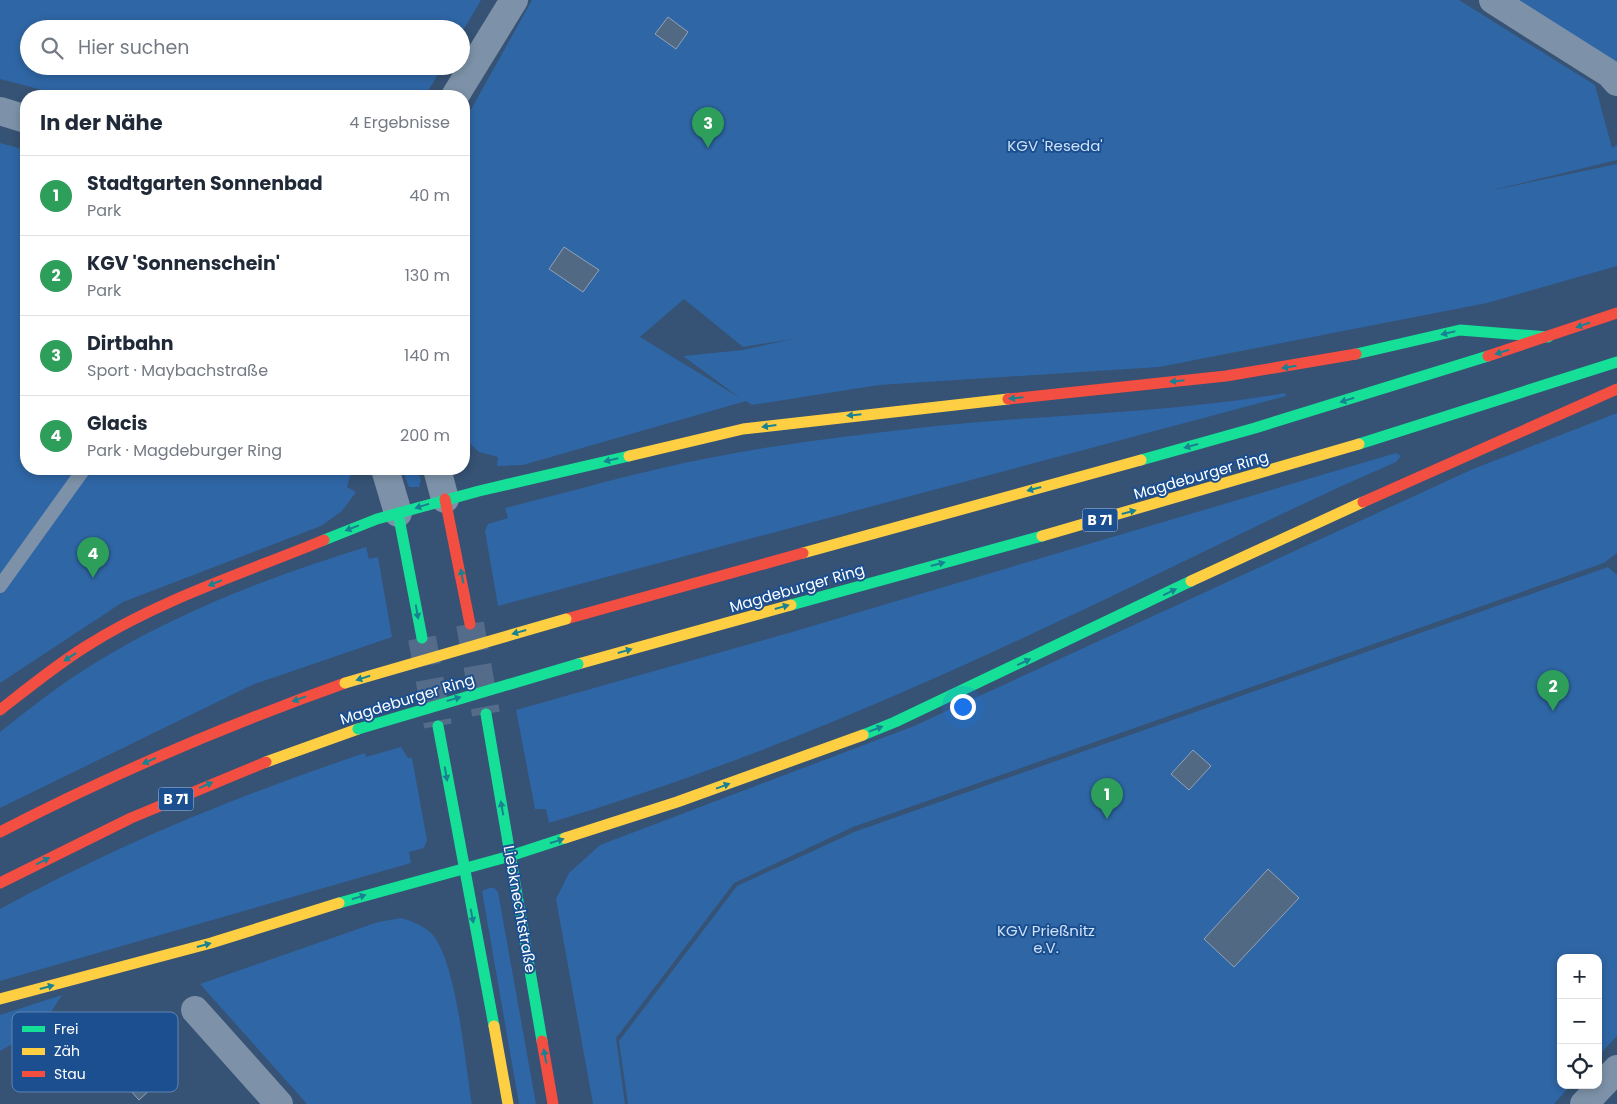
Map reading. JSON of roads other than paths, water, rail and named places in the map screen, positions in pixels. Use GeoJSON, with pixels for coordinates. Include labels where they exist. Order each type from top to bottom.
{"type":"FeatureCollection","features":[{"type":"Feature","properties":{"kind":"main road","name":"Magdeburger Ring"},"geometry":{"type":"LineString","coordinates":[[0,832],[50,806],[187,743],[345,683],[566,619],[1255,428],[1548,337],[1617,313]]}},
{"type":"Feature","properties":{"kind":"main road"},"geometry":{"type":"LineString","coordinates":[[0,710],[41,677],[86,646],[154,609],[349,529],[445,499],[743,430],[818,419],[1226,376],[1344,357],[1460,330],[1548,337]]}},
{"type":"Feature","properties":{"kind":"main road","name":"Magdeburger Ring"},"geometry":{"type":"LineString","coordinates":[[0,883],[120,823],[221,779],[358,729],[578,664],[1182,497],[1450,418],[1617,362]]}},
{"type":"Feature","properties":{"kind":"main road"},"geometry":{"type":"LineString","coordinates":[[0,999],[211,943],[378,891],[510,856],[678,802],[895,722],[1262,548],[1485,446],[1617,389]]}},
{"type":"Feature","properties":{"kind":"main road"},"geometry":{"type":"LineString","coordinates":[[445,499],[470,624]]}},
{"type":"Feature","properties":{"kind":"main road"},"geometry":{"type":"LineString","coordinates":[[398,513],[422,638]]}},
{"type":"Feature","properties":{"kind":"main road","name":"Liebknechtstraße"},"geometry":{"type":"LineString","coordinates":[[486,714],[554,1104]]}},
{"type":"Feature","properties":{"kind":"main road"},"geometry":{"type":"LineString","coordinates":[[438,726],[462,868],[508,1104]]}},
{"type":"Feature","properties":{"kind":"street"},"geometry":{"type":"LineString","coordinates":[[470,72],[514,0]]}},
{"type":"Feature","properties":{"kind":"street"},"geometry":{"type":"LineString","coordinates":[[1493,0],[1610,74],[1617,82]]}},
{"type":"Feature","properties":{"kind":"street"},"geometry":{"type":"LineString","coordinates":[[459,90],[468,75]]}},
{"type":"Feature","properties":{"kind":"street"},"geometry":{"type":"LineString","coordinates":[[0,111],[20,117]]}},
{"type":"Feature","properties":{"kind":"street"},"geometry":{"type":"LineString","coordinates":[[387,475],[398,513]]}},
{"type":"Feature","properties":{"kind":"street"},"geometry":{"type":"LineString","coordinates":[[439,475],[445,499]]}},
{"type":"Feature","properties":{"kind":"street"},"geometry":{"type":"LineString","coordinates":[[195,1010],[279,1104]]}},
{"type":"Feature","properties":{"kind":"street"},"geometry":{"type":"LineString","coordinates":[[1584,1104],[1617,1069]]}},
{"type":"Feature","properties":{"kind":"lane"},"geometry":{"type":"LineString","coordinates":[[0,586],[80,475]]}},
{"type":"Feature","properties":{"kind":"tunnel"},"geometry":{"type":"LineString","coordinates":[[470,624],[486,714]]}},
{"type":"Feature","properties":{"kind":"tunnel"},"geometry":{"type":"LineString","coordinates":[[422,638],[438,726]]}},
{"type":"Feature","properties":{"kind":"place","name":"Dirtbahn"},"geometry":{"type":"Point","coordinates":[708,148]}},
{"type":"Feature","properties":{"kind":"place","name":"Glacis"},"geometry":{"type":"Point","coordinates":[93,578]}},
{"type":"Feature","properties":{"kind":"place","name":"KGV 'Sonnenschein'"},"geometry":{"type":"Point","coordinates":[1553,711]}},
{"type":"Feature","properties":{"kind":"place","name":"Stadtgarten Sonnenbad"},"geometry":{"type":"Point","coordinates":[1107,819]}},
{"type":"Feature","properties":{"kind":"park label","name":"KGV 'Reseda'"},"geometry":{"type":"Point","coordinates":[1055,145]}},
{"type":"Feature","properties":{"kind":"park label","name":"KGV Prießnitz e.V."},"geometry":{"type":"Point","coordinates":[1046,938]}}]}
